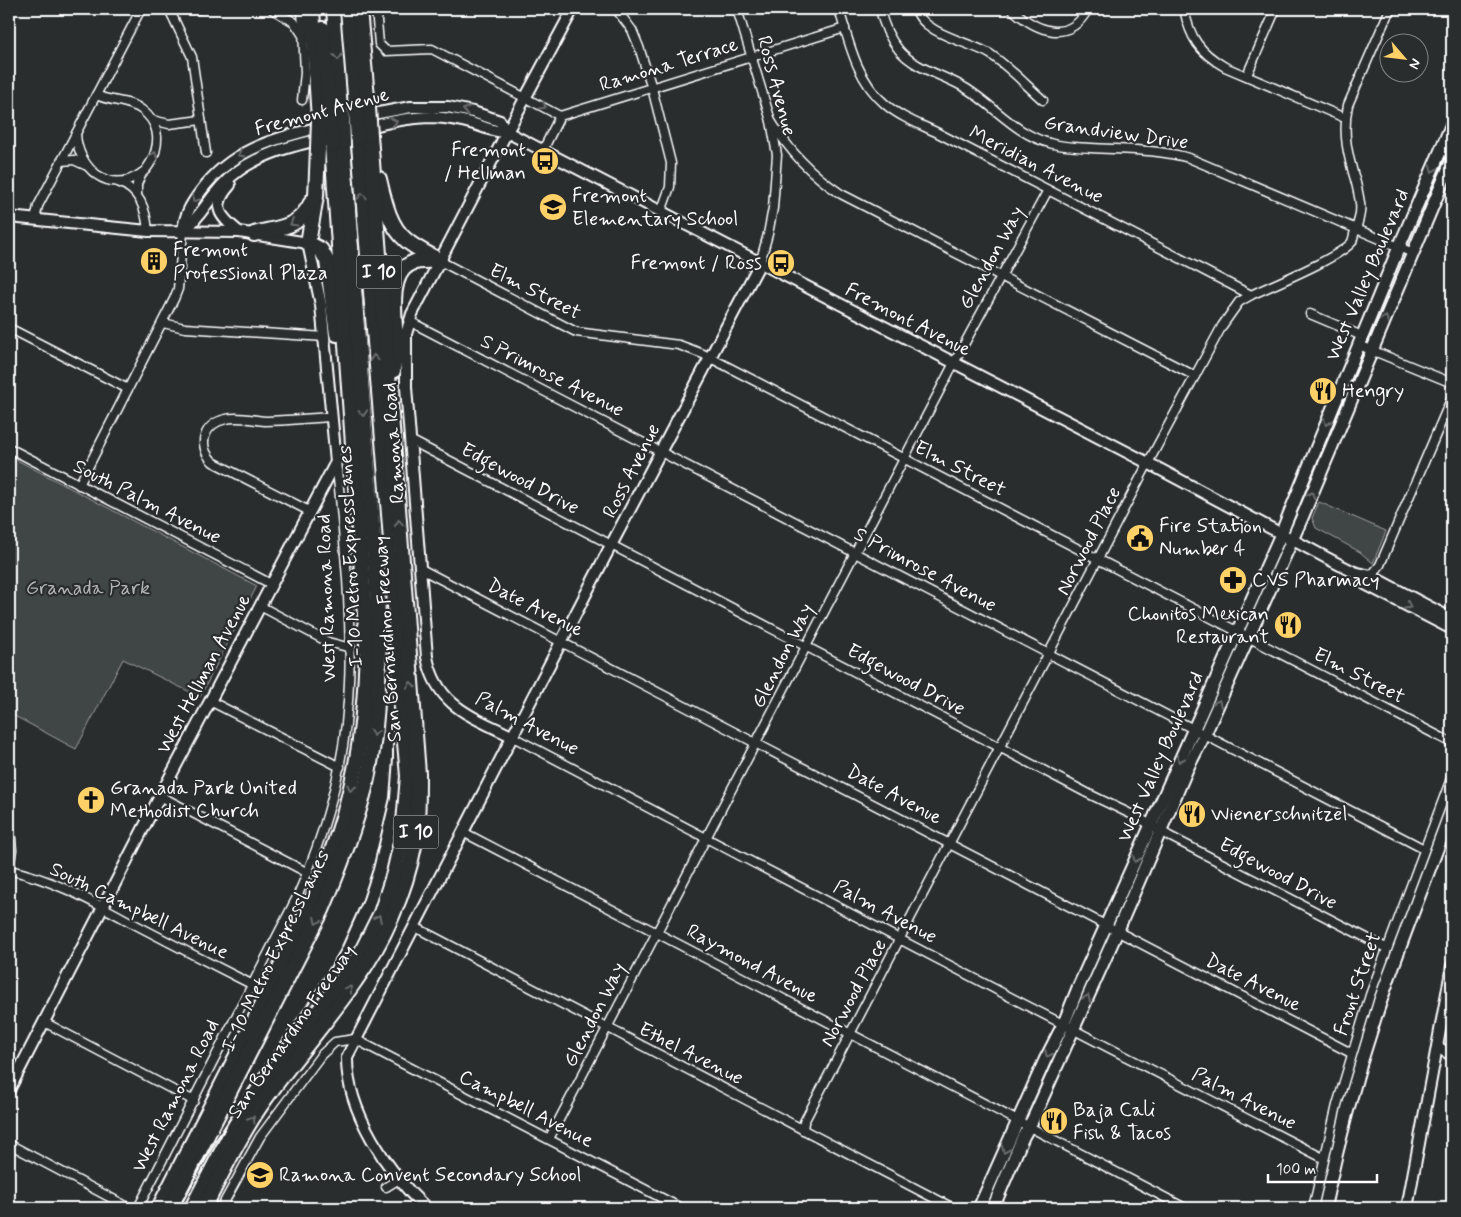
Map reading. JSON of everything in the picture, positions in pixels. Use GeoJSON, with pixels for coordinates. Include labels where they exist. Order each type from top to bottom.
{"type":"FeatureCollection","features":[{"type":"Feature","properties":{"kind":"highway"},"geometry":{"type":"LineString","coordinates":[[312,9],[330,117]]}},
{"type":"Feature","properties":{"kind":"highway","name":"San Bernardino Freeway"},"geometry":{"type":"LineString","coordinates":[[159,1208],[268,995],[319,887],[342,820],[352,783],[361,736],[366,683],[367,644],[321,9]]}},
{"type":"Feature","properties":{"kind":"highway"},"geometry":{"type":"LineString","coordinates":[[330,117],[334,9]]}},
{"type":"Feature","properties":{"kind":"highway"},"geometry":{"type":"LineString","coordinates":[[349,9],[361,35]]}},
{"type":"Feature","properties":{"kind":"highway","name":"I-10 Metro ExpressLanes"},"geometry":{"type":"LineString","coordinates":[[192,1208],[236,1124],[256,1093],[343,979],[362,951],[381,913],[394,873],[403,834],[408,776],[388,554],[366,140],[349,9]]}},
{"type":"Feature","properties":{"kind":"highway"},"geometry":{"type":"LineString","coordinates":[[359,9],[362,109]]}},
{"type":"Feature","properties":{"kind":"highway"},"geometry":{"type":"LineString","coordinates":[[366,140],[388,212],[395,226],[406,240],[440,261]]}},
{"type":"Feature","properties":{"kind":"highway","name":"San Bernardino Freeway"},"geometry":{"type":"LineString","coordinates":[[204,1208],[239,1140],[265,1099],[354,983],[372,955],[390,919],[409,868],[416,826],[418,774],[389,396],[366,140]]}},
{"type":"Feature","properties":{"kind":"highway"},"geometry":{"type":"LineString","coordinates":[[254,234],[282,228],[294,223],[305,213],[316,191],[331,145]]}},
{"type":"Feature","properties":{"kind":"highway","name":"I-10 Metro ExpressLanes"},"geometry":{"type":"LineString","coordinates":[[170,1208],[322,910],[351,836],[368,775],[376,709],[379,627],[351,243],[331,145]]}},
{"type":"Feature","properties":{"kind":"highway"},"geometry":{"type":"LineString","coordinates":[[316,191],[308,243],[321,250],[327,261],[355,479]]}},
{"type":"Feature","properties":{"kind":"highway"},"geometry":{"type":"LineString","coordinates":[[342,291],[351,243]]}},
{"type":"Feature","properties":{"kind":"highway"},"geometry":{"type":"LineString","coordinates":[[389,396],[396,347],[394,305],[398,278],[403,269],[412,263],[440,261]]}},
{"type":"Feature","properties":{"kind":"highway"},"geometry":{"type":"LineString","coordinates":[[361,736],[368,775]]}},
{"type":"Feature","properties":{"kind":"main road"},"geometry":{"type":"LineString","coordinates":[[440,261],[573,9]]}},
{"type":"Feature","properties":{"kind":"main road","name":"Fremont Avenue"},"geometry":{"type":"LineString","coordinates":[[183,232],[186,214],[197,195],[215,174],[239,155],[268,141],[366,115],[421,106],[440,106],[473,112],[500,121],[507,132]]}},
{"type":"Feature","properties":{"kind":"main road","name":"Fremont Avenue"},"geometry":{"type":"LineString","coordinates":[[183,232],[198,218],[221,186],[246,165],[260,157],[281,150],[408,119],[427,117],[445,118],[472,124],[494,132],[507,132],[1354,572]]}},
{"type":"Feature","properties":{"kind":"main road","name":"West Valley Boulevard"},"geometry":{"type":"LineString","coordinates":[[979,1208],[1045,1060],[1069,1026],[1117,932],[1193,728],[1280,534],[1452,124]]}},
{"type":"Feature","properties":{"kind":"main road","name":"West Valley Boulevard"},"geometry":{"type":"LineString","coordinates":[[993,1208],[1024,1134],[1029,1127],[1106,926],[1205,734],[1292,540],[1452,160]]}},
{"type":"Feature","properties":{"kind":"main road"},"geometry":{"type":"LineString","coordinates":[[239,232],[224,220],[219,206],[222,195],[246,165]]}},
{"type":"Feature","properties":{"kind":"main road"},"geometry":{"type":"LineString","coordinates":[[9,217],[148,231],[239,232],[308,243]]}},
{"type":"Feature","properties":{"kind":"main road","name":"West Ramona Road"},"geometry":{"type":"LineString","coordinates":[[308,243],[318,288],[325,337],[336,462]]}},
{"type":"Feature","properties":{"kind":"main road","name":"Ramona Road"},"geometry":{"type":"LineString","coordinates":[[437,687],[430,672],[427,657],[406,387],[406,341],[410,321],[440,261]]}},
{"type":"Feature","properties":{"kind":"main road","name":"Ross Avenue"},"geometry":{"type":"LineString","coordinates":[[414,927],[760,263]]}},
{"type":"Feature","properties":{"kind":"main road","name":"West Hellman Avenue"},"geometry":{"type":"LineString","coordinates":[[9,1090],[160,796],[336,462]]}},
{"type":"Feature","properties":{"kind":"main road"},"geometry":{"type":"LineString","coordinates":[[1354,572],[1371,576],[1452,619]]}},
{"type":"Feature","properties":{"kind":"main road"},"geometry":{"type":"LineString","coordinates":[[1354,572],[1365,584],[1452,629]]}},
{"type":"Feature","properties":{"kind":"main road","name":"Palm Avenue"},"geometry":{"type":"LineString","coordinates":[[437,687],[455,706],[513,737]]}},
{"type":"Feature","properties":{"kind":"main road"},"geometry":{"type":"LineString","coordinates":[[414,927],[355,1039],[347,1057],[347,1069],[350,1084],[366,1128],[379,1151],[399,1179],[426,1208]]}},
{"type":"Feature","properties":{"kind":"main road"},"geometry":{"type":"LineString","coordinates":[[1407,1208],[1452,966]]}},
{"type":"Feature","properties":{"kind":"main road"},"geometry":{"type":"LineString","coordinates":[[1437,1047],[1452,1055]]}},
{"type":"Feature","properties":{"kind":"street"},"geometry":{"type":"LineString","coordinates":[[35,220],[38,206],[103,80],[140,11],[145,9]]}},
{"type":"Feature","properties":{"kind":"street"},"geometry":{"type":"LineString","coordinates":[[169,9],[192,57],[206,153]]}},
{"type":"Feature","properties":{"kind":"street"},"geometry":{"type":"LineString","coordinates":[[185,9],[199,9]]}},
{"type":"Feature","properties":{"kind":"street"},"geometry":{"type":"LineString","coordinates":[[272,9],[294,22],[304,36]]}},
{"type":"Feature","properties":{"kind":"street"},"geometry":{"type":"LineString","coordinates":[[302,9],[305,72],[302,100]]}},
{"type":"Feature","properties":{"kind":"street"},"geometry":{"type":"LineString","coordinates":[[376,9],[379,44],[386,50],[432,49],[560,116],[543,150]]}},
{"type":"Feature","properties":{"kind":"street"},"geometry":{"type":"LineString","coordinates":[[616,9],[632,30],[652,88],[671,163],[670,188],[661,212]]}},
{"type":"Feature","properties":{"kind":"street","name":"Ross Avenue"},"geometry":{"type":"LineString","coordinates":[[737,9],[771,121],[777,155],[776,183],[768,234],[760,263]]}},
{"type":"Feature","properties":{"kind":"street","name":"Meridian Avenue"},"geometry":{"type":"LineString","coordinates":[[839,9],[858,69],[885,104],[903,116],[1251,295]]}},
{"type":"Feature","properties":{"kind":"street","name":"Grandview Drive"},"geometry":{"type":"LineString","coordinates":[[880,9],[883,22],[890,37],[899,50],[910,60],[969,90],[1022,132],[1037,139],[1069,147],[1171,153],[1189,158],[1413,253]]}},
{"type":"Feature","properties":{"kind":"street"},"geometry":{"type":"LineString","coordinates":[[916,9],[919,18],[928,26],[991,55],[1044,100]]}},
{"type":"Feature","properties":{"kind":"street"},"geometry":{"type":"LineString","coordinates":[[1012,9],[1025,19],[1054,32],[1064,31],[1078,24],[1088,9]]}},
{"type":"Feature","properties":{"kind":"street"},"geometry":{"type":"LineString","coordinates":[[1184,9],[1188,27],[1197,44],[1209,58],[1225,67],[1345,118]]}},
{"type":"Feature","properties":{"kind":"street"},"geometry":{"type":"LineString","coordinates":[[1247,75],[1276,9]]}},
{"type":"Feature","properties":{"kind":"street","name":"Norwood Place"},"geometry":{"type":"LineString","coordinates":[[803,1130],[804,1122],[1098,559],[1231,312],[1239,302],[1251,295],[1333,256],[1352,242],[1361,216],[1360,198],[1344,134],[1345,118],[1348,105],[1390,9]]}},
{"type":"Feature","properties":{"kind":"street","name":"Ramona Terrace"},"geometry":{"type":"LineString","coordinates":[[560,116],[845,28]]}},
{"type":"Feature","properties":{"kind":"street"},"geometry":{"type":"LineString","coordinates":[[103,80],[108,94],[116,100]]}},
{"type":"Feature","properties":{"kind":"street"},"geometry":{"type":"LineString","coordinates":[[96,95],[104,99],[134,105],[152,120],[158,136],[158,145],[151,163],[142,173],[137,184],[137,194]]}},
{"type":"Feature","properties":{"kind":"street"},"geometry":{"type":"LineString","coordinates":[[152,120],[169,124],[201,120]]}},
{"type":"Feature","properties":{"kind":"street"},"geometry":{"type":"LineString","coordinates":[[771,121],[784,142],[820,180],[841,194],[1195,376]]}},
{"type":"Feature","properties":{"kind":"street"},"geometry":{"type":"LineString","coordinates":[[158,136],[169,124]]}},
{"type":"Feature","properties":{"kind":"street"},"geometry":{"type":"LineString","coordinates":[[76,134],[78,150],[87,166]]}},
{"type":"Feature","properties":{"kind":"street"},"geometry":{"type":"LineString","coordinates":[[61,161],[74,160],[87,166],[101,178],[125,185],[137,194],[146,212],[148,231]]}},
{"type":"Feature","properties":{"kind":"street"},"geometry":{"type":"LineString","coordinates":[[118,182],[131,179],[142,173]]}},
{"type":"Feature","properties":{"kind":"street","name":"Glendon Way"},"geometry":{"type":"LineString","coordinates":[[549,1139],[954,363],[1048,190]]}},
{"type":"Feature","properties":{"kind":"street"},"geometry":{"type":"LineString","coordinates":[[79,485],[163,323],[178,289],[183,232]]}},
{"type":"Feature","properties":{"kind":"street","name":"Elm Street"},"geometry":{"type":"LineString","coordinates":[[440,261],[576,332],[679,345],[710,358],[1452,743]]}},
{"type":"Feature","properties":{"kind":"street"},"geometry":{"type":"LineString","coordinates":[[1310,314],[1360,341],[1372,350],[1452,383]]}},
{"type":"Feature","properties":{"kind":"street","name":"S Primrose Avenue"},"geometry":{"type":"LineString","coordinates":[[410,321],[1424,849]]}},
{"type":"Feature","properties":{"kind":"street"},"geometry":{"type":"LineString","coordinates":[[163,323],[185,328],[325,337]]}},
{"type":"Feature","properties":{"kind":"street"},"geometry":{"type":"LineString","coordinates":[[9,328],[128,389]]}},
{"type":"Feature","properties":{"kind":"street"},"geometry":{"type":"LineString","coordinates":[[1371,576],[1380,565],[1452,396]]}},
{"type":"Feature","properties":{"kind":"street"},"geometry":{"type":"LineString","coordinates":[[309,511],[213,462],[207,457],[203,441],[205,433],[211,426],[226,419],[264,420],[331,417]]}},
{"type":"Feature","properties":{"kind":"street","name":"Edgewood Drive"},"geometry":{"type":"LineString","coordinates":[[410,440],[1386,948]]}},
{"type":"Feature","properties":{"kind":"street","name":"South Palm Avenue"},"geometry":{"type":"LineString","coordinates":[[9,448],[271,584]]}},
{"type":"Feature","properties":{"kind":"street","name":"West Ramona Road"},"geometry":{"type":"LineString","coordinates":[[138,1208],[194,1101],[308,873],[330,805],[340,767],[347,713],[351,648],[342,508],[336,462]]}},
{"type":"Feature","properties":{"kind":"street","name":"Date Avenue"},"geometry":{"type":"LineString","coordinates":[[421,569],[1351,1053]]}},
{"type":"Feature","properties":{"kind":"street"},"geometry":{"type":"LineString","coordinates":[[260,606],[328,642],[351,648]]}},
{"type":"Feature","properties":{"kind":"street"},"geometry":{"type":"LineString","coordinates":[[210,700],[340,767]]}},
{"type":"Feature","properties":{"kind":"street","name":"Palm Avenue"},"geometry":{"type":"LineString","coordinates":[[513,737],[1323,1158]]}},
{"type":"Feature","properties":{"kind":"street","name":"Front Street"},"geometry":{"type":"LineString","coordinates":[[1313,1208],[1323,1158],[1351,1053],[1386,948],[1452,776]]}},
{"type":"Feature","properties":{"kind":"street"},"geometry":{"type":"LineString","coordinates":[[160,796],[308,873]]}},
{"type":"Feature","properties":{"kind":"street"},"geometry":{"type":"LineString","coordinates":[[9,818],[12,850],[9,870]]}},
{"type":"Feature","properties":{"kind":"street","name":"Raymond Avenue"},"geometry":{"type":"LineString","coordinates":[[463,832],[1185,1208]]}},
{"type":"Feature","properties":{"kind":"street","name":"South Campbell Avenue"},"geometry":{"type":"LineString","coordinates":[[9,870],[24,873],[51,883],[103,907],[252,985]]}},
{"type":"Feature","properties":{"kind":"street","name":"Ethel Avenue"},"geometry":{"type":"LineString","coordinates":[[414,927],[953,1208]]}},
{"type":"Feature","properties":{"kind":"street"},"geometry":{"type":"LineString","coordinates":[[44,1022],[194,1101]]}},
{"type":"Feature","properties":{"kind":"street"},"geometry":{"type":"LineString","coordinates":[[221,1208],[260,1137],[321,1055],[334,1042],[355,1039]]}},
{"type":"Feature","properties":{"kind":"street","name":"Campbell Avenue"},"geometry":{"type":"LineString","coordinates":[[355,1039],[681,1208]]}},
{"type":"Feature","properties":{"kind":"street"},"geometry":{"type":"LineString","coordinates":[[9,1144],[130,1208]]}},
{"type":"Feature","properties":{"kind":"street"},"geometry":{"type":"LineString","coordinates":[[386,1187],[399,1179]]}},
{"type":"Feature","properties":{"kind":"green space","name":"Granada Park"},"geometry":{"type":"Polygon","coordinates":[[[9,456],[257,586],[200,697],[123,659],[76,749],[9,713],[9,456]]]}},
{"type":"Feature","properties":{"kind":"green space"},"geometry":{"type":"Polygon","coordinates":[[[1319,502],[1386,531],[1373,563],[1360,552],[1316,528],[1312,518],[1319,502]]]}},
{"type":"Feature","properties":{"kind":"railway"},"geometry":{"type":"LineString","coordinates":[[179,1208],[215,1142],[261,1071],[308,1004],[340,951],[362,902],[373,869],[390,798],[393,758],[393,701],[382,527],[340,9]]}},
{"type":"Feature","properties":{"kind":"railway"},"geometry":{"type":"LineString","coordinates":[[1331,1208],[1347,1137],[1374,1044],[1415,924],[1452,828]]}},
{"type":"Feature","properties":{"kind":"place","name":"Fremont / Hellman"},"geometry":{"type":"Point","coordinates":[545,161]}},
{"type":"Feature","properties":{"kind":"place","name":"Fremont Elementary School"},"geometry":{"type":"Point","coordinates":[553,207]}},
{"type":"Feature","properties":{"kind":"place","name":"Fremont Professional Plaza"},"geometry":{"type":"Point","coordinates":[154,261]}},
{"type":"Feature","properties":{"kind":"place","name":"Fremont / Ross"},"geometry":{"type":"Point","coordinates":[781,263]}},
{"type":"Feature","properties":{"kind":"place","name":"Hengry"},"geometry":{"type":"Point","coordinates":[1323,391]}},
{"type":"Feature","properties":{"kind":"place","name":"Fire Station Number 4"},"geometry":{"type":"Point","coordinates":[1140,538]}},
{"type":"Feature","properties":{"kind":"place","name":"CVS Pharmacy"},"geometry":{"type":"Point","coordinates":[1233,580]}},
{"type":"Feature","properties":{"kind":"place","name":"Chonitos Mexican Restaurant"},"geometry":{"type":"Point","coordinates":[1288,625]}},
{"type":"Feature","properties":{"kind":"place","name":"Granada Park United Methodist Church"},"geometry":{"type":"Point","coordinates":[91,800]}},
{"type":"Feature","properties":{"kind":"place","name":"Wienerschnitzel"},"geometry":{"type":"Point","coordinates":[1192,814]}},
{"type":"Feature","properties":{"kind":"place","name":"Baja Cali Fish & Tacos"},"geometry":{"type":"Point","coordinates":[1054,1121]}},
{"type":"Feature","properties":{"kind":"place","name":"Ramona Convent Secondary School"},"geometry":{"type":"Point","coordinates":[260,1175]}}]}
